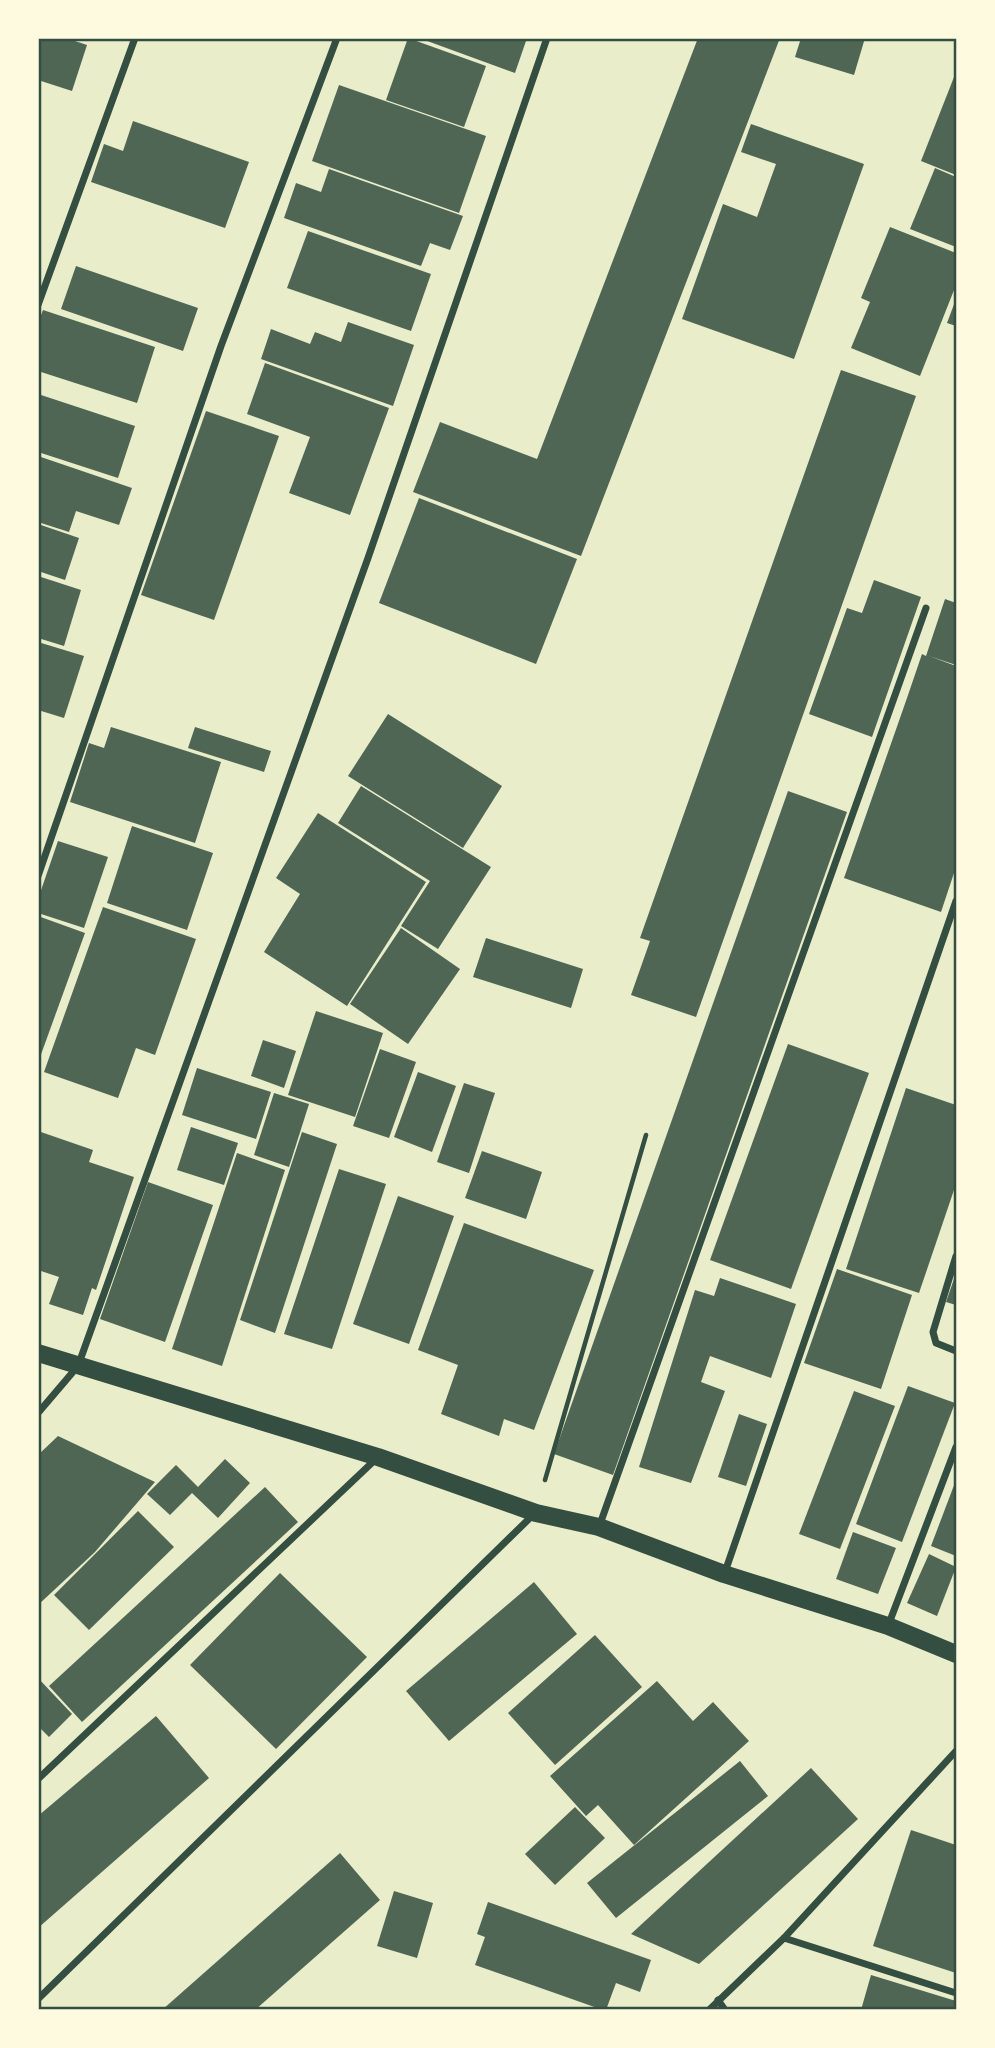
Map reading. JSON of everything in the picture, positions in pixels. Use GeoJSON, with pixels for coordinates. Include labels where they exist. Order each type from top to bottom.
{"type":"FeatureCollection","features":[{"type":"Feature","properties":{"kind":"main road"},"geometry":{"type":"LineString","coordinates":[[38,1353],[378,1457],[536,1513],[599,1527],[724,1574],[888,1626],[957,1654]]}},
{"type":"Feature","properties":{"kind":"street"},"geometry":{"type":"LineString","coordinates":[[38,305],[135,38]]}},
{"type":"Feature","properties":{"kind":"street"},"geometry":{"type":"LineString","coordinates":[[38,876],[220,346],[337,38]]}},
{"type":"Feature","properties":{"kind":"street"},"geometry":{"type":"LineString","coordinates":[[38,1413],[78,1366],[369,558],[547,38]]}},
{"type":"Feature","properties":{"kind":"street"},"geometry":{"type":"LineString","coordinates":[[599,1527],[926,607]]}},
{"type":"Feature","properties":{"kind":"street"},"geometry":{"type":"LineString","coordinates":[[724,1574],[957,901]]}},
{"type":"Feature","properties":{"kind":"street"},"geometry":{"type":"LineString","coordinates":[[957,1256],[933,1332],[936,1343],[957,1351]]}},
{"type":"Feature","properties":{"kind":"street"},"geometry":{"type":"LineString","coordinates":[[888,1626],[957,1447]]}},
{"type":"Feature","properties":{"kind":"street"},"geometry":{"type":"LineString","coordinates":[[38,1779],[378,1457]]}},
{"type":"Feature","properties":{"kind":"street"},"geometry":{"type":"LineString","coordinates":[[38,1998],[536,1513]]}},
{"type":"Feature","properties":{"kind":"street"},"geometry":{"type":"LineString","coordinates":[[709,2010],[784,1938],[957,1751]]}},
{"type":"Feature","properties":{"kind":"street"},"geometry":{"type":"LineString","coordinates":[[784,1938],[957,1993]]}},
{"type":"Feature","properties":{"kind":"street"},"geometry":{"type":"LineString","coordinates":[[718,2000],[725,2010]]}},
{"type":"Feature","properties":{"kind":"path"},"geometry":{"type":"LineString","coordinates":[[536,1513],[646,1135]]}},
{"type":"Feature","properties":{"kind":"building"},"geometry":{"type":"Polygon","coordinates":[[[38,38],[66,38],[87,45],[72,91],[38,80],[38,38]]]}},
{"type":"Feature","properties":{"kind":"building"},"geometry":{"type":"Polygon","coordinates":[[[408,38],[486,66],[464,127],[386,100],[408,38]]]}},
{"type":"Feature","properties":{"kind":"building"},"geometry":{"type":"Polygon","coordinates":[[[419,38],[527,38],[515,73],[419,38]]]}},
{"type":"Feature","properties":{"kind":"building"},"geometry":{"type":"Polygon","coordinates":[[[698,38],[780,38],[581,556],[413,492],[440,422],[537,459],[698,38]]]}},
{"type":"Feature","properties":{"kind":"building"},"geometry":{"type":"Polygon","coordinates":[[[801,38],[865,38],[854,75],[795,57],[801,38]]]}},
{"type":"Feature","properties":{"kind":"building"},"geometry":{"type":"Polygon","coordinates":[[[956,72],[956,175],[921,161],[956,72]]]}},
{"type":"Feature","properties":{"kind":"building"},"geometry":{"type":"Polygon","coordinates":[[[339,85],[486,136],[459,213],[312,161],[339,85]]]}},
{"type":"Feature","properties":{"kind":"building"},"geometry":{"type":"Polygon","coordinates":[[[133,121],[249,162],[225,228],[91,182],[104,144],[123,151],[133,121]]]}},
{"type":"Feature","properties":{"kind":"building"},"geometry":{"type":"Polygon","coordinates":[[[751,124],[864,164],[794,359],[682,319],[723,204],[757,217],[776,164],[741,152],[751,124]]]}},
{"type":"Feature","properties":{"kind":"building"},"geometry":{"type":"Polygon","coordinates":[[[935,168],[956,177],[956,247],[910,229],[935,168]]]}},
{"type":"Feature","properties":{"kind":"building"},"geometry":{"type":"Polygon","coordinates":[[[329,169],[463,216],[450,250],[430,243],[421,266],[284,218],[296,183],[321,192],[329,169]]]}},
{"type":"Feature","properties":{"kind":"building"},"geometry":{"type":"Polygon","coordinates":[[[890,227],[956,253],[956,285],[920,376],[851,348],[870,302],[861,298],[890,227]]]}},
{"type":"Feature","properties":{"kind":"building"},"geometry":{"type":"Polygon","coordinates":[[[308,231],[431,274],[411,331],[287,288],[308,231]]]}},
{"type":"Feature","properties":{"kind":"building"},"geometry":{"type":"Polygon","coordinates":[[[76,266],[198,308],[183,351],[61,309],[76,266]]]}},
{"type":"Feature","properties":{"kind":"building"},"geometry":{"type":"Polygon","coordinates":[[[956,299],[956,326],[947,323],[956,299]]]}},
{"type":"Feature","properties":{"kind":"building"},"geometry":{"type":"Polygon","coordinates":[[[43,310],[155,347],[137,403],[38,371],[38,323],[43,310]]]}},
{"type":"Feature","properties":{"kind":"building"},"geometry":{"type":"Polygon","coordinates":[[[348,322],[414,345],[393,406],[261,359],[271,329],[310,344],[315,332],[341,342],[348,322]]]}},
{"type":"Feature","properties":{"kind":"building"},"geometry":{"type":"Polygon","coordinates":[[[265,363],[389,408],[350,515],[289,493],[310,437],[247,414],[265,363]]]}},
{"type":"Feature","properties":{"kind":"building"},"geometry":{"type":"Polygon","coordinates":[[[841,370],[916,396],[696,1017],[631,995],[650,941],[640,938],[841,370]]]}},
{"type":"Feature","properties":{"kind":"building"},"geometry":{"type":"Polygon","coordinates":[[[38,394],[135,426],[118,478],[38,452],[38,394]]]}},
{"type":"Feature","properties":{"kind":"building"},"geometry":{"type":"Polygon","coordinates":[[[206,411],[279,436],[214,620],[141,595],[206,411]]]}},
{"type":"Feature","properties":{"kind":"building"},"geometry":{"type":"Polygon","coordinates":[[[38,456],[132,488],[119,525],[76,511],[69,532],[38,522],[38,456]]]}},
{"type":"Feature","properties":{"kind":"building"},"geometry":{"type":"Polygon","coordinates":[[[419,498],[577,559],[536,664],[379,603],[419,498]]]}},
{"type":"Feature","properties":{"kind":"building"},"geometry":{"type":"Polygon","coordinates":[[[38,524],[79,538],[65,580],[38,571],[38,524]]]}},
{"type":"Feature","properties":{"kind":"building"},"geometry":{"type":"Polygon","coordinates":[[[38,576],[81,590],[64,646],[38,638],[38,576]]]}},
{"type":"Feature","properties":{"kind":"building"},"geometry":{"type":"Polygon","coordinates":[[[874,580],[921,597],[872,737],[809,714],[847,608],[862,613],[874,580]]]}},
{"type":"Feature","properties":{"kind":"building"},"geometry":{"type":"Polygon","coordinates":[[[945,599],[956,603],[956,665],[929,656],[956,666],[956,867],[941,912],[844,878],[922,654],[926,656],[945,599]]]}},
{"type":"Feature","properties":{"kind":"building"},"geometry":{"type":"Polygon","coordinates":[[[38,642],[84,656],[64,718],[38,710],[38,642]]]}},
{"type":"Feature","properties":{"kind":"building"},"geometry":{"type":"Polygon","coordinates":[[[388,714],[502,786],[463,848],[348,776],[388,714]]]}},
{"type":"Feature","properties":{"kind":"building"},"geometry":{"type":"Polygon","coordinates":[[[111,727],[221,762],[195,843],[70,802],[89,743],[104,748],[111,727]]]}},
{"type":"Feature","properties":{"kind":"building"},"geometry":{"type":"Polygon","coordinates":[[[195,727],[271,751],[264,772],[188,748],[195,727]]]}},
{"type":"Feature","properties":{"kind":"building"},"geometry":{"type":"Polygon","coordinates":[[[361,786],[491,867],[438,949],[401,926],[430,881],[338,823],[361,786]]]}},
{"type":"Feature","properties":{"kind":"building"},"geometry":{"type":"Polygon","coordinates":[[[788,791],[847,812],[613,1475],[554,1454],[788,791]]]}},
{"type":"Feature","properties":{"kind":"building"},"geometry":{"type":"Polygon","coordinates":[[[318,813],[426,882],[347,1006],[264,952],[300,894],[276,878],[318,813]]]}},
{"type":"Feature","properties":{"kind":"building"},"geometry":{"type":"Polygon","coordinates":[[[132,826],[213,853],[187,930],[107,903],[132,826]]]}},
{"type":"Feature","properties":{"kind":"building"},"geometry":{"type":"Polygon","coordinates":[[[58,841],[108,857],[84,928],[38,913],[38,899],[58,841]]]}},
{"type":"Feature","properties":{"kind":"building"},"geometry":{"type":"Polygon","coordinates":[[[103,907],[196,939],[155,1055],[136,1048],[118,1098],[44,1072],[103,907]]]}},
{"type":"Feature","properties":{"kind":"building"},"geometry":{"type":"Polygon","coordinates":[[[38,916],[85,933],[39,1060],[38,1059],[38,916]]]}},
{"type":"Feature","properties":{"kind":"building"},"geometry":{"type":"Polygon","coordinates":[[[401,928],[460,969],[408,1044],[350,1004],[401,928]]]}},
{"type":"Feature","properties":{"kind":"building"},"geometry":{"type":"Polygon","coordinates":[[[486,938],[583,969],[571,1008],[473,977],[486,938]]]}},
{"type":"Feature","properties":{"kind":"building"},"geometry":{"type":"Polygon","coordinates":[[[316,1011],[383,1033],[355,1117],[288,1095],[316,1011]]]}},
{"type":"Feature","properties":{"kind":"building"},"geometry":{"type":"Polygon","coordinates":[[[263,1040],[296,1051],[284,1088],[251,1076],[263,1040]]]}},
{"type":"Feature","properties":{"kind":"building"},"geometry":{"type":"Polygon","coordinates":[[[788,1044],[869,1073],[791,1289],[710,1260],[788,1044]]]}},
{"type":"Feature","properties":{"kind":"building"},"geometry":{"type":"Polygon","coordinates":[[[380,1049],[416,1062],[389,1138],[353,1126],[380,1049]]]}},
{"type":"Feature","properties":{"kind":"building"},"geometry":{"type":"Polygon","coordinates":[[[197,1068],[271,1092],[256,1139],[182,1115],[197,1068]]]}},
{"type":"Feature","properties":{"kind":"building"},"geometry":{"type":"Polygon","coordinates":[[[418,1072],[456,1086],[432,1152],[394,1137],[418,1072]]]}},
{"type":"Feature","properties":{"kind":"building"},"geometry":{"type":"Polygon","coordinates":[[[464,1083],[495,1093],[469,1173],[437,1162],[464,1083]]]}},
{"type":"Feature","properties":{"kind":"building"},"geometry":{"type":"Polygon","coordinates":[[[906,1088],[956,1105],[956,1184],[919,1293],[846,1269],[906,1088]]]}},
{"type":"Feature","properties":{"kind":"building"},"geometry":{"type":"Polygon","coordinates":[[[274,1093],[309,1104],[289,1167],[254,1155],[274,1093]]]}},
{"type":"Feature","properties":{"kind":"building"},"geometry":{"type":"Polygon","coordinates":[[[191,1127],[238,1143],[224,1185],[177,1170],[191,1127]]]}},
{"type":"Feature","properties":{"kind":"building"},"geometry":{"type":"Polygon","coordinates":[[[38,1131],[93,1150],[89,1162],[134,1177],[96,1290],[92,1288],[83,1315],[49,1304],[59,1277],[38,1270],[38,1131]]]}},
{"type":"Feature","properties":{"kind":"building"},"geometry":{"type":"Polygon","coordinates":[[[302,1132],[337,1144],[275,1333],[240,1320],[302,1132]]]}},
{"type":"Feature","properties":{"kind":"building"},"geometry":{"type":"Polygon","coordinates":[[[482,1151],[542,1172],[526,1219],[465,1198],[482,1151]]]}},
{"type":"Feature","properties":{"kind":"building"},"geometry":{"type":"Polygon","coordinates":[[[237,1153],[285,1170],[222,1366],[172,1349],[237,1153]]]}},
{"type":"Feature","properties":{"kind":"building"},"geometry":{"type":"Polygon","coordinates":[[[339,1169],[386,1184],[332,1349],[284,1334],[339,1169]]]}},
{"type":"Feature","properties":{"kind":"building"},"geometry":{"type":"Polygon","coordinates":[[[148,1182],[213,1205],[165,1342],[100,1319],[148,1182]]]}},
{"type":"Feature","properties":{"kind":"building"},"geometry":{"type":"Polygon","coordinates":[[[398,1196],[454,1216],[409,1344],[353,1324],[398,1196]]]}},
{"type":"Feature","properties":{"kind":"building"},"geometry":{"type":"Polygon","coordinates":[[[464,1223],[594,1270],[534,1430],[504,1419],[499,1436],[441,1414],[458,1365],[418,1350],[464,1223]]]}},
{"type":"Feature","properties":{"kind":"building"},"geometry":{"type":"Polygon","coordinates":[[[837,1269],[912,1295],[881,1389],[804,1363],[837,1269]]]}},
{"type":"Feature","properties":{"kind":"building"},"geometry":{"type":"Polygon","coordinates":[[[956,1273],[956,1305],[946,1302],[956,1273]]]}},
{"type":"Feature","properties":{"kind":"building"},"geometry":{"type":"Polygon","coordinates":[[[720,1278],[796,1304],[771,1378],[710,1356],[701,1382],[725,1391],[691,1483],[639,1467],[695,1290],[714,1296],[720,1278]]]}},
{"type":"Feature","properties":{"kind":"building"},"geometry":{"type":"Polygon","coordinates":[[[908,1386],[955,1403],[902,1542],[856,1524],[908,1386]]]}},
{"type":"Feature","properties":{"kind":"building"},"geometry":{"type":"Polygon","coordinates":[[[854,1391],[895,1406],[840,1549],[799,1534],[854,1391]]]}},
{"type":"Feature","properties":{"kind":"building"},"geometry":{"type":"Polygon","coordinates":[[[739,1414],[767,1424],[746,1486],[718,1477],[739,1414]]]}},
{"type":"Feature","properties":{"kind":"building"},"geometry":{"type":"Polygon","coordinates":[[[58,1436],[155,1482],[95,1552],[38,1605],[38,1455],[58,1436]]]}},
{"type":"Feature","properties":{"kind":"building"},"geometry":{"type":"Polygon","coordinates":[[[225,1459],[250,1483],[218,1518],[192,1493],[170,1515],[147,1494],[176,1465],[198,1487],[225,1459]]]}},
{"type":"Feature","properties":{"kind":"building"},"geometry":{"type":"Polygon","coordinates":[[[956,1480],[956,1556],[931,1546],[956,1480]]]}},
{"type":"Feature","properties":{"kind":"building"},"geometry":{"type":"Polygon","coordinates":[[[265,1487],[298,1522],[82,1722],[49,1686],[265,1487]]]}},
{"type":"Feature","properties":{"kind":"building"},"geometry":{"type":"Polygon","coordinates":[[[138,1511],[174,1547],[89,1630],[54,1595],[138,1511]]]}},
{"type":"Feature","properties":{"kind":"building"},"geometry":{"type":"Polygon","coordinates":[[[853,1532],[896,1548],[878,1594],[836,1579],[853,1532]]]}},
{"type":"Feature","properties":{"kind":"building"},"geometry":{"type":"Polygon","coordinates":[[[929,1554],[956,1567],[937,1616],[907,1603],[929,1554]]]}},
{"type":"Feature","properties":{"kind":"building"},"geometry":{"type":"Polygon","coordinates":[[[280,1573],[367,1657],[276,1749],[190,1665],[280,1573]]]}},
{"type":"Feature","properties":{"kind":"building"},"geometry":{"type":"Polygon","coordinates":[[[534,1582],[577,1634],[449,1741],[406,1691],[534,1582]]]}},
{"type":"Feature","properties":{"kind":"building"},"geometry":{"type":"Polygon","coordinates":[[[595,1635],[642,1687],[555,1765],[508,1713],[595,1635]]]}},
{"type":"Feature","properties":{"kind":"building"},"geometry":{"type":"Polygon","coordinates":[[[38,1678],[72,1714],[49,1737],[38,1726],[38,1678]]]}},
{"type":"Feature","properties":{"kind":"building"},"geometry":{"type":"Polygon","coordinates":[[[657,1681],[693,1721],[713,1702],[749,1741],[634,1845],[598,1805],[586,1816],[550,1776],[657,1681]]]}},
{"type":"Feature","properties":{"kind":"building"},"geometry":{"type":"Polygon","coordinates":[[[156,1716],[209,1778],[38,1928],[38,1816],[156,1716]]]}},
{"type":"Feature","properties":{"kind":"building"},"geometry":{"type":"Polygon","coordinates":[[[740,1761],[768,1796],[616,1918],[587,1883],[740,1761]]]}},
{"type":"Feature","properties":{"kind":"building"},"geometry":{"type":"Polygon","coordinates":[[[811,1768],[858,1819],[699,1964],[631,1934],[811,1768]]]}},
{"type":"Feature","properties":{"kind":"building"},"geometry":{"type":"Polygon","coordinates":[[[575,1807],[605,1838],[555,1885],[525,1854],[575,1807]]]}},
{"type":"Feature","properties":{"kind":"building"},"geometry":{"type":"Polygon","coordinates":[[[911,1830],[956,1845],[956,1973],[873,1946],[911,1830]]]}},
{"type":"Feature","properties":{"kind":"building"},"geometry":{"type":"Polygon","coordinates":[[[340,1853],[380,1900],[255,2010],[162,2010],[340,1853]]]}},
{"type":"Feature","properties":{"kind":"building"},"geometry":{"type":"Polygon","coordinates":[[[394,1891],[433,1903],[417,1958],[377,1946],[394,1891]]]}},
{"type":"Feature","properties":{"kind":"building"},"geometry":{"type":"Polygon","coordinates":[[[488,1902],[651,1960],[640,1992],[616,1983],[606,2010],[603,2010],[475,1965],[485,1937],[477,1934],[488,1902]]]}},
{"type":"Feature","properties":{"kind":"building"},"geometry":{"type":"Polygon","coordinates":[[[871,1975],[956,2001],[956,2010],[861,2010],[871,1975]]]}}]}
